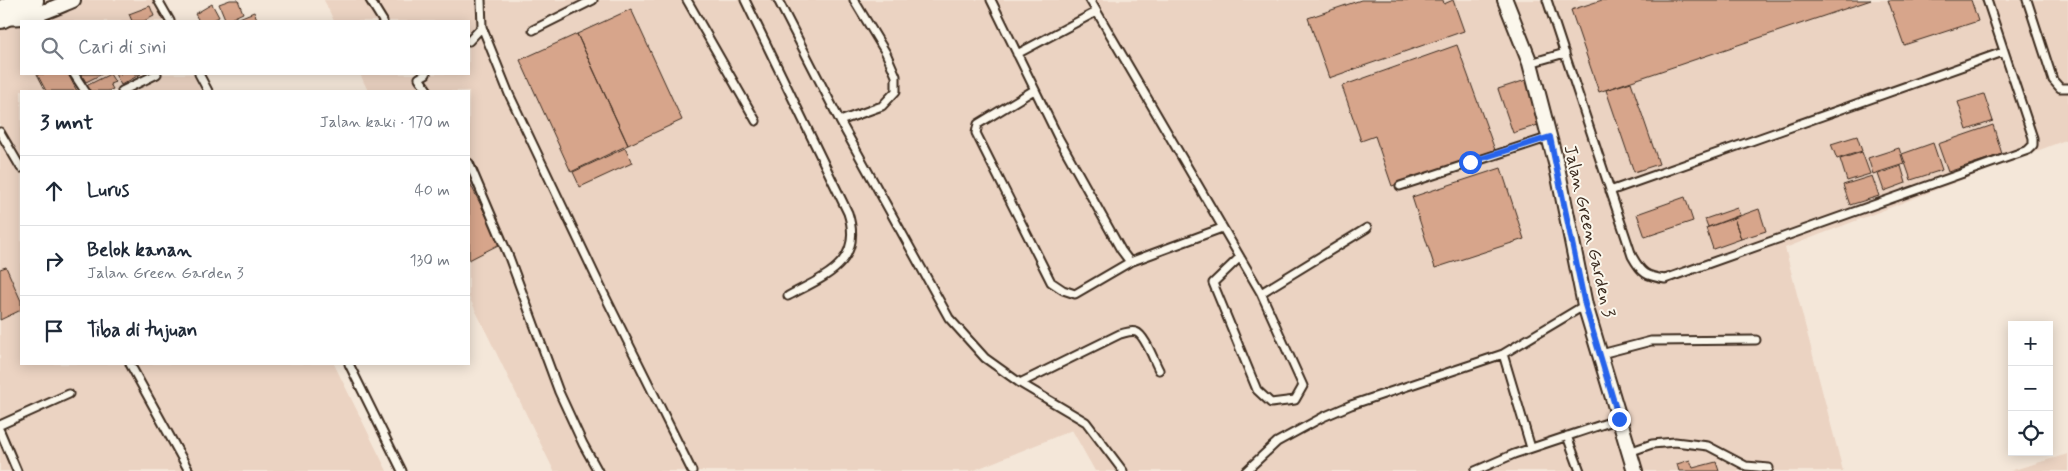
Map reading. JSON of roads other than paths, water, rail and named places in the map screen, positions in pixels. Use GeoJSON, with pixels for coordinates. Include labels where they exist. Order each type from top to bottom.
{"type":"FeatureCollection","features":[{"type":"Feature","properties":{"kind":"highway"},"geometry":{"type":"LineString","coordinates":[[0,16],[35,12]]}},
{"type":"Feature","properties":{"kind":"street"},"geometry":{"type":"LineString","coordinates":[[35,12],[73,0]]}},
{"type":"Feature","properties":{"kind":"street","name":"Jalan Green Garden 3"},"geometry":{"type":"LineString","coordinates":[[1506,0],[1530,63],[1550,137],[1585,305],[1636,471]]}},
{"type":"Feature","properties":{"kind":"lane"},"geometry":{"type":"LineString","coordinates":[[158,0],[169,20]]}},
{"type":"Feature","properties":{"kind":"lane"},"geometry":{"type":"LineString","coordinates":[[370,0],[382,20]]}},
{"type":"Feature","properties":{"kind":"lane"},"geometry":{"type":"LineString","coordinates":[[482,0],[482,27],[509,94],[692,471]]}},
{"type":"Feature","properties":{"kind":"lane"},"geometry":{"type":"LineString","coordinates":[[533,30],[593,0]]}},
{"type":"Feature","properties":{"kind":"lane"},"geometry":{"type":"LineString","coordinates":[[687,0],[756,121]]}},
{"type":"Feature","properties":{"kind":"lane"},"geometry":{"type":"LineString","coordinates":[[745,0],[848,212],[853,227],[852,243],[841,264],[823,277],[788,296]]}},
{"type":"Feature","properties":{"kind":"lane"},"geometry":{"type":"LineString","coordinates":[[778,0],[840,122],[949,318],[985,358],[1020,383],[1086,422],[1123,471]]}},
{"type":"Feature","properties":{"kind":"lane"},"geometry":{"type":"LineString","coordinates":[[840,122],[882,106],[896,91],[896,76],[886,53],[854,0]]}},
{"type":"Feature","properties":{"kind":"lane"},"geometry":{"type":"LineString","coordinates":[[991,0],[1058,138],[1121,250],[1130,262]]}},
{"type":"Feature","properties":{"kind":"lane"},"geometry":{"type":"LineString","coordinates":[[1090,0],[1096,12],[1240,258],[1260,293],[1303,386],[1295,400],[1272,403],[1257,390],[1213,283],[1240,258]]}},
{"type":"Feature","properties":{"kind":"lane"},"geometry":{"type":"LineString","coordinates":[[1547,0],[1632,256],[1639,268],[1649,277],[1665,279],[2028,150],[2033,145],[2033,138],[1987,0]]}},
{"type":"Feature","properties":{"kind":"lane"},"geometry":{"type":"LineString","coordinates":[[2027,0],[2053,80],[2060,88],[2068,88]]}},
{"type":"Feature","properties":{"kind":"lane"},"geometry":{"type":"LineString","coordinates":[[1017,54],[1096,12]]}},
{"type":"Feature","properties":{"kind":"lane"},"geometry":{"type":"LineString","coordinates":[[470,40],[482,27]]}},
{"type":"Feature","properties":{"kind":"lane"},"geometry":{"type":"LineString","coordinates":[[1610,190],[2003,52]]}},
{"type":"Feature","properties":{"kind":"lane"},"geometry":{"type":"LineString","coordinates":[[1530,63],[1565,53]]}},
{"type":"Feature","properties":{"kind":"lane"},"geometry":{"type":"LineString","coordinates":[[74,75],[84,90]]}},
{"type":"Feature","properties":{"kind":"lane"},"geometry":{"type":"LineString","coordinates":[[124,90],[155,75]]}},
{"type":"Feature","properties":{"kind":"lane"},"geometry":{"type":"LineString","coordinates":[[200,75],[207,90]]}},
{"type":"Feature","properties":{"kind":"lane"},"geometry":{"type":"LineString","coordinates":[[418,76],[427,90]]}},
{"type":"Feature","properties":{"kind":"lane"},"geometry":{"type":"LineString","coordinates":[[1034,90],[978,124],[976,133],[1051,282],[1062,290],[1075,294],[1130,262],[1222,228]]}},
{"type":"Feature","properties":{"kind":"lane"},"geometry":{"type":"LineString","coordinates":[[0,132],[20,166]]}},
{"type":"Feature","properties":{"kind":"lane"},"geometry":{"type":"LineString","coordinates":[[1400,186],[1550,137]]}},
{"type":"Feature","properties":{"kind":"lane"},"geometry":{"type":"LineString","coordinates":[[470,165],[516,274],[559,392],[598,471]]}},
{"type":"Feature","properties":{"kind":"lane"},"geometry":{"type":"LineString","coordinates":[[1260,293],[1367,228]]}},
{"type":"Feature","properties":{"kind":"lane"},"geometry":{"type":"LineString","coordinates":[[1246,471],[1277,442],[1323,417],[1351,405],[1503,354],[1585,305]]}},
{"type":"Feature","properties":{"kind":"lane"},"geometry":{"type":"LineString","coordinates":[[1020,383],[1120,334],[1131,331],[1137,332],[1142,336],[1159,370]]}},
{"type":"Feature","properties":{"kind":"lane"},"geometry":{"type":"LineString","coordinates":[[1601,354],[1650,341],[1756,340]]}},
{"type":"Feature","properties":{"kind":"lane"},"geometry":{"type":"LineString","coordinates":[[1503,354],[1531,448]]}},
{"type":"Feature","properties":{"kind":"lane"},"geometry":{"type":"LineString","coordinates":[[131,365],[189,471]]}},
{"type":"Feature","properties":{"kind":"lane"},"geometry":{"type":"LineString","coordinates":[[349,365],[402,471]]}},
{"type":"Feature","properties":{"kind":"lane"},"geometry":{"type":"LineString","coordinates":[[0,425],[69,394]]}},
{"type":"Feature","properties":{"kind":"lane"},"geometry":{"type":"LineString","coordinates":[[1475,471],[1531,448],[1619,419]]}},
{"type":"Feature","properties":{"kind":"lane"},"geometry":{"type":"LineString","coordinates":[[0,431],[17,471]]}},
{"type":"Feature","properties":{"kind":"lane"},"geometry":{"type":"LineString","coordinates":[[1567,436],[1580,471]]}},
{"type":"Feature","properties":{"kind":"lane"},"geometry":{"type":"LineString","coordinates":[[1630,452],[1652,444],[1675,442],[1708,446],[1746,466],[1769,468]]}}]}
